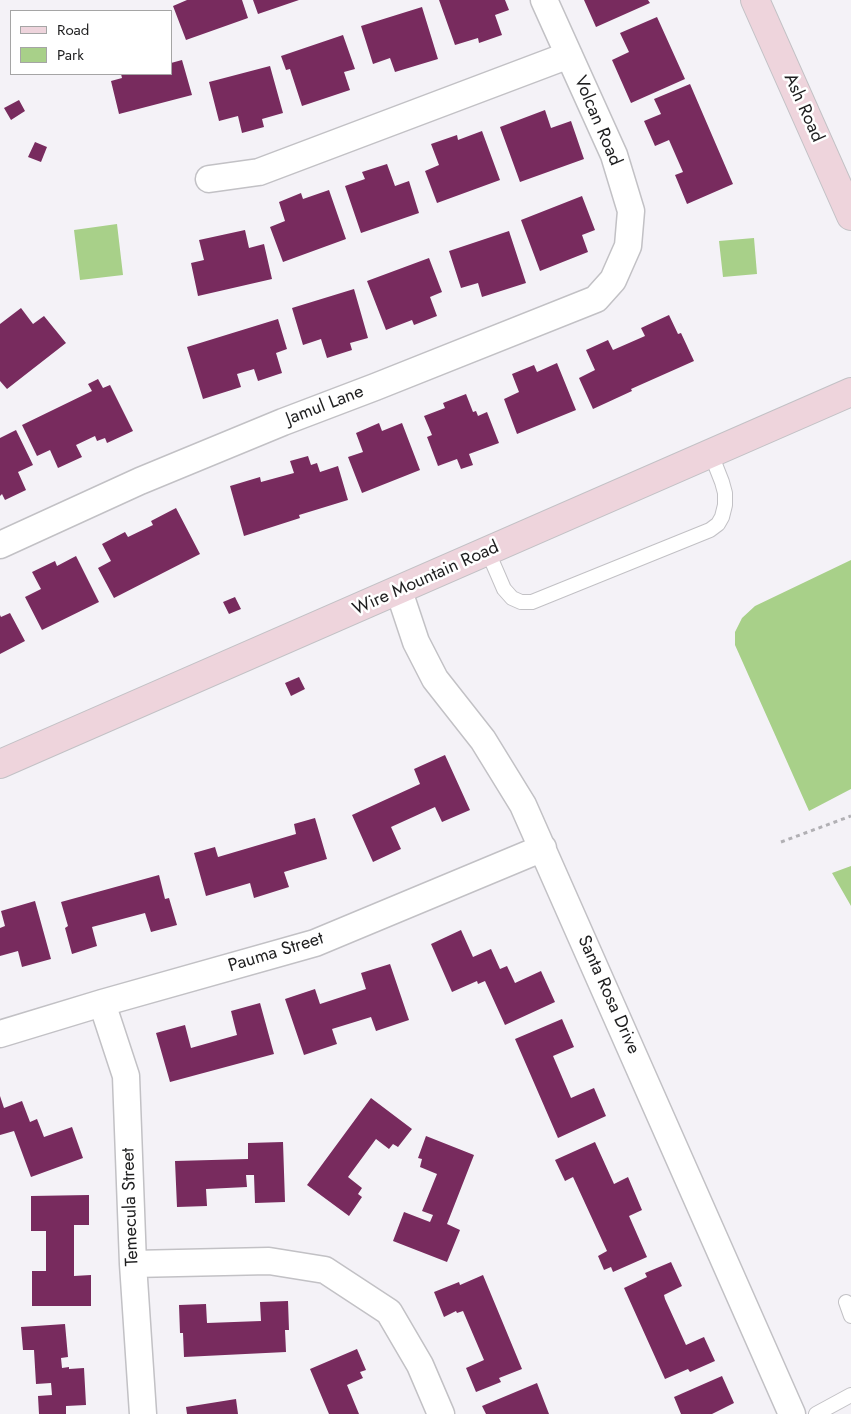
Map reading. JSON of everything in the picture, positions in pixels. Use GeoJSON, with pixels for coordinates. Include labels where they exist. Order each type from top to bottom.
{"type":"FeatureCollection","features":[{"type":"Feature","properties":{"kind":"main road","name":"Ash Road"},"geometry":{"type":"LineString","coordinates":[[755,0],[851,216]]}},
{"type":"Feature","properties":{"kind":"main road","name":"Wire Mountain Road"},"geometry":{"type":"LineString","coordinates":[[0,764],[851,392]]}},
{"type":"Feature","properties":{"kind":"street","name":"Volcan Road"},"geometry":{"type":"LineString","coordinates":[[544,0],[614,155],[630,211],[628,246]]}},
{"type":"Feature","properties":{"kind":"street"},"geometry":{"type":"LineString","coordinates":[[210,179],[259,172],[569,55]]}},
{"type":"Feature","properties":{"kind":"street","name":"Jamul Lane"},"geometry":{"type":"LineString","coordinates":[[0,545],[140,481],[265,429],[596,299],[613,280],[628,246]]}},
{"type":"Feature","properties":{"kind":"street","name":"Santa Rosa Drive"},"geometry":{"type":"LineString","coordinates":[[399,591],[416,642],[435,679],[483,740],[524,805],[792,1414]]}},
{"type":"Feature","properties":{"kind":"street","name":"Pauma Street"},"geometry":{"type":"LineString","coordinates":[[0,1034],[315,943],[543,848]]}},
{"type":"Feature","properties":{"kind":"street","name":"Temecula Street"},"geometry":{"type":"LineString","coordinates":[[102,1003],[126,1076],[133,1264],[143,1414]]}},
{"type":"Feature","properties":{"kind":"street"},"geometry":{"type":"LineString","coordinates":[[133,1264],[270,1261],[325,1270],[389,1312],[420,1365],[441,1414]]}},
{"type":"Feature","properties":{"kind":"lane"},"geometry":{"type":"LineString","coordinates":[[488,552],[504,589],[512,598],[521,602],[532,602],[710,530],[718,524],[725,505],[724,488],[711,454]]}},
{"type":"Feature","properties":{"kind":"lane"},"geometry":{"type":"LineString","coordinates":[[846,1302],[851,1316]]}},
{"type":"Feature","properties":{"kind":"lane"},"geometry":{"type":"LineString","coordinates":[[816,1414],[851,1395]]}},
{"type":"Feature","properties":{"kind":"path"},"geometry":{"type":"LineString","coordinates":[[781,842],[851,816]]}},
{"type":"Feature","properties":{"kind":"green space"},"geometry":{"type":"Polygon","coordinates":[[[117,224],[123,275],[80,280],[74,230],[117,224]]]}},
{"type":"Feature","properties":{"kind":"green space"},"geometry":{"type":"Polygon","coordinates":[[[754,238],[757,274],[723,277],[719,241],[754,238]]]}},
{"type":"Feature","properties":{"kind":"green space"},"geometry":{"type":"Polygon","coordinates":[[[851,560],[851,789],[809,811],[735,645],[735,632],[742,618],[755,606],[851,560]]]}},
{"type":"Feature","properties":{"kind":"green space"},"geometry":{"type":"Polygon","coordinates":[[[851,866],[851,906],[832,873],[851,866]]]}},
{"type":"Feature","properties":{"kind":"building"},"geometry":{"type":"Polygon","coordinates":[[[187,0],[242,0],[248,18],[186,40],[173,6],[187,0]]]}},
{"type":"Feature","properties":{"kind":"building"},"geometry":{"type":"Polygon","coordinates":[[[253,0],[299,0],[258,14],[253,0]]]}},
{"type":"Feature","properties":{"kind":"building"},"geometry":{"type":"Polygon","coordinates":[[[439,0],[505,0],[509,10],[495,15],[502,35],[479,43],[478,38],[455,45],[439,0]]]}},
{"type":"Feature","properties":{"kind":"building"},"geometry":{"type":"Polygon","coordinates":[[[584,0],[648,0],[650,3],[596,27],[584,0]]]}},
{"type":"Feature","properties":{"kind":"building"},"geometry":{"type":"Polygon","coordinates":[[[422,7],[438,59],[395,72],[390,58],[373,64],[361,26],[422,7]]]}},
{"type":"Feature","properties":{"kind":"building"},"geometry":{"type":"Polygon","coordinates":[[[657,17],[685,79],[631,103],[612,60],[629,52],[620,33],[657,17]]]}},
{"type":"Feature","properties":{"kind":"building"},"geometry":{"type":"Polygon","coordinates":[[[343,35],[355,69],[344,72],[350,90],[302,106],[290,69],[286,70],[281,56],[343,35]]]}},
{"type":"Feature","properties":{"kind":"building"},"geometry":{"type":"Polygon","coordinates":[[[182,60],[192,95],[119,114],[111,81],[122,78],[121,75],[172,75],[172,63],[182,60]]]}},
{"type":"Feature","properties":{"kind":"building"},"geometry":{"type":"Polygon","coordinates":[[[270,66],[283,113],[262,119],[264,127],[242,133],[238,116],[219,121],[209,82],[270,66]]]}},
{"type":"Feature","properties":{"kind":"building"},"geometry":{"type":"Polygon","coordinates":[[[690,84],[733,184],[687,204],[675,175],[683,172],[669,140],[655,146],[644,121],[661,114],[654,99],[690,84]]]}},
{"type":"Feature","properties":{"kind":"building"},"geometry":{"type":"Polygon","coordinates":[[[19,100],[25,111],[11,120],[4,108],[19,100]]]}},
{"type":"Feature","properties":{"kind":"building"},"geometry":{"type":"Polygon","coordinates":[[[545,110],[551,128],[571,121],[584,159],[520,182],[500,127],[545,110]]]}},
{"type":"Feature","properties":{"kind":"building"},"geometry":{"type":"Polygon","coordinates":[[[482,131],[500,180],[437,203],[425,171],[439,165],[431,144],[457,135],[458,140],[482,131]]]}},
{"type":"Feature","properties":{"kind":"building"},"geometry":{"type":"Polygon","coordinates":[[[35,142],[47,147],[41,162],[28,157],[35,142]]]}},
{"type":"Feature","properties":{"kind":"building"},"geometry":{"type":"Polygon","coordinates":[[[387,164],[395,186],[409,181],[419,213],[361,233],[345,186],[365,179],[362,172],[387,164]]]}},
{"type":"Feature","properties":{"kind":"building"},"geometry":{"type":"Polygon","coordinates":[[[329,190],[346,239],[283,262],[270,227],[285,221],[279,202],[301,193],[303,199],[329,190]]]}},
{"type":"Feature","properties":{"kind":"building"},"geometry":{"type":"Polygon","coordinates":[[[582,196],[595,230],[582,235],[588,252],[540,271],[521,220],[582,196]]]}},
{"type":"Feature","properties":{"kind":"building"},"geometry":{"type":"Polygon","coordinates":[[[245,230],[249,248],[264,244],[272,279],[198,296],[191,263],[204,260],[199,240],[245,230]]]}},
{"type":"Feature","properties":{"kind":"building"},"geometry":{"type":"Polygon","coordinates":[[[509,231],[526,283],[482,297],[478,283],[461,288],[449,251],[509,231]]]}},
{"type":"Feature","properties":{"kind":"building"},"geometry":{"type":"Polygon","coordinates":[[[429,258],[442,292],[430,297],[437,316],[414,325],[412,320],[386,330],[367,281],[429,258]]]}},
{"type":"Feature","properties":{"kind":"building"},"geometry":{"type":"Polygon","coordinates":[[[354,289],[368,338],[350,343],[352,350],[327,358],[321,339],[303,345],[292,308],[354,289]]]}},
{"type":"Feature","properties":{"kind":"building"},"geometry":{"type":"Polygon","coordinates":[[[21,308],[33,324],[44,316],[66,343],[7,389],[0,381],[0,324],[21,308]]]}},
{"type":"Feature","properties":{"kind":"building"},"geometry":{"type":"Polygon","coordinates":[[[669,315],[678,334],[681,333],[694,361],[631,389],[632,391],[593,409],[579,378],[595,370],[586,350],[608,340],[613,350],[645,336],[641,328],[669,315]]]}},
{"type":"Feature","properties":{"kind":"building"},"geometry":{"type":"Polygon","coordinates":[[[278,319],[287,349],[276,353],[282,373],[258,381],[254,369],[237,374],[241,387],[203,399],[187,347],[278,319]]]}},
{"type":"Feature","properties":{"kind":"building"},"geometry":{"type":"Polygon","coordinates":[[[557,363],[576,410],[517,434],[504,399],[519,392],[512,374],[534,365],[537,372],[557,363]]]}},
{"type":"Feature","properties":{"kind":"building"},"geometry":{"type":"Polygon","coordinates":[[[98,379],[103,388],[110,385],[133,431],[107,443],[105,438],[97,441],[95,436],[76,445],[82,457],[58,468],[50,450],[37,456],[22,425],[92,391],[88,384],[98,379]]]}},
{"type":"Feature","properties":{"kind":"building"},"geometry":{"type":"Polygon","coordinates":[[[466,394],[473,412],[476,411],[478,416],[487,412],[499,443],[469,454],[473,465],[461,469],[457,459],[438,466],[427,437],[432,435],[424,416],[445,408],[443,403],[466,394]]]}},
{"type":"Feature","properties":{"kind":"building"},"geometry":{"type":"Polygon","coordinates":[[[379,423],[382,431],[402,423],[420,470],[362,493],[348,457],[363,452],[356,433],[379,423]]]}},
{"type":"Feature","properties":{"kind":"building"},"geometry":{"type":"Polygon","coordinates":[[[16,430],[33,465],[18,472],[26,490],[5,500],[2,494],[0,496],[0,438],[16,430]]]}},
{"type":"Feature","properties":{"kind":"building"},"geometry":{"type":"Polygon","coordinates":[[[308,456],[311,465],[317,463],[320,472],[338,466],[348,500],[299,515],[300,518],[244,536],[230,486],[260,477],[261,482],[294,473],[290,461],[308,456]]]}},
{"type":"Feature","properties":{"kind":"building"},"geometry":{"type":"Polygon","coordinates":[[[176,508],[200,554],[114,598],[98,568],[111,561],[102,544],[125,532],[128,537],[153,525],[151,521],[176,508]]]}},
{"type":"Feature","properties":{"kind":"building"},"geometry":{"type":"Polygon","coordinates":[[[76,556],[99,602],[42,630],[25,597],[41,589],[32,572],[55,561],[57,566],[76,556]]]}},
{"type":"Feature","properties":{"kind":"building"},"geometry":{"type":"Polygon","coordinates":[[[235,597],[241,609],[229,614],[223,602],[235,597]]]}},
{"type":"Feature","properties":{"kind":"building"},"geometry":{"type":"Polygon","coordinates":[[[10,613],[25,641],[0,654],[0,615],[1,617],[10,613]]]}},
{"type":"Feature","properties":{"kind":"building"},"geometry":{"type":"Polygon","coordinates":[[[299,677],[305,689],[291,696],[285,683],[299,677]]]}},
{"type":"Feature","properties":{"kind":"building"},"geometry":{"type":"Polygon","coordinates":[[[445,755],[470,810],[442,822],[435,807],[391,827],[401,849],[373,862],[352,815],[420,784],[414,769],[445,755]]]}},
{"type":"Feature","properties":{"kind":"building"},"geometry":{"type":"Polygon","coordinates":[[[315,818],[327,859],[284,872],[289,887],[254,898],[250,883],[206,896],[194,853],[215,847],[218,857],[296,834],[294,824],[315,818]]]}},
{"type":"Feature","properties":{"kind":"building"},"geometry":{"type":"Polygon","coordinates":[[[159,875],[165,899],[169,898],[177,925],[151,932],[145,913],[92,927],[97,946],[72,954],[65,928],[68,926],[61,902],[159,875]]]}},
{"type":"Feature","properties":{"kind":"building"},"geometry":{"type":"Polygon","coordinates":[[[35,901],[51,959],[22,967],[18,951],[0,956],[0,928],[5,926],[1,911],[35,901]]]}},
{"type":"Feature","properties":{"kind":"building"},"geometry":{"type":"Polygon","coordinates":[[[461,930],[473,957],[491,949],[500,969],[507,966],[515,983],[541,971],[555,1002],[505,1025],[485,981],[478,984],[477,981],[452,992],[431,944],[461,930]]]}},
{"type":"Feature","properties":{"kind":"building"},"geometry":{"type":"Polygon","coordinates":[[[390,964],[409,1020],[376,1031],[371,1017],[332,1029],[337,1044],[304,1055],[285,999],[315,989],[320,1004],[366,989],[361,973],[390,964]]]}},
{"type":"Feature","properties":{"kind":"building"},"geometry":{"type":"Polygon","coordinates":[[[260,1003],[274,1054],[170,1082],[156,1033],[185,1025],[191,1048],[237,1035],[231,1011],[260,1003]]]}},
{"type":"Feature","properties":{"kind":"building"},"geometry":{"type":"Polygon","coordinates":[[[562,1019],[574,1047],[553,1056],[571,1098],[594,1088],[606,1116],[558,1138],[515,1039],[562,1019]]]}},
{"type":"Feature","properties":{"kind":"building"},"geometry":{"type":"Polygon","coordinates":[[[0,1096],[4,1108],[22,1101],[30,1122],[37,1119],[44,1137],[72,1127],[83,1158],[31,1177],[14,1131],[0,1135],[0,1096]]]}},
{"type":"Feature","properties":{"kind":"building"},"geometry":{"type":"Polygon","coordinates":[[[371,1098],[412,1129],[398,1147],[393,1144],[389,1149],[376,1139],[348,1177],[362,1188],[358,1194],[362,1197],[349,1216],[307,1185],[371,1098]]]}},
{"type":"Feature","properties":{"kind":"building"},"geometry":{"type":"Polygon","coordinates":[[[426,1136],[474,1155],[447,1224],[460,1230],[447,1262],[393,1241],[404,1212],[430,1222],[433,1215],[422,1211],[437,1174],[420,1167],[422,1159],[418,1158],[426,1136]]]}},
{"type":"Feature","properties":{"kind":"building"},"geometry":{"type":"Polygon","coordinates":[[[283,1142],[285,1202],[255,1203],[254,1175],[246,1175],[247,1187],[206,1189],[207,1206],[177,1207],[175,1161],[248,1159],[248,1143],[283,1142]]]}},
{"type":"Feature","properties":{"kind":"building"},"geometry":{"type":"Polygon","coordinates":[[[595,1142],[614,1184],[628,1177],[642,1210],[629,1216],[647,1257],[613,1272],[611,1267],[604,1270],[598,1256],[607,1251],[573,1177],[565,1181],[555,1160],[595,1142]]]}},
{"type":"Feature","properties":{"kind":"building"},"geometry":{"type":"Polygon","coordinates":[[[89,1195],[89,1225],[74,1225],[74,1276],[91,1275],[91,1306],[32,1306],[32,1271],[46,1271],[46,1231],[31,1231],[31,1196],[89,1195]]]}},
{"type":"Feature","properties":{"kind":"building"},"geometry":{"type":"Polygon","coordinates":[[[671,1262],[682,1286],[664,1295],[665,1299],[686,1345],[704,1337],[715,1361],[690,1372],[688,1369],[665,1379],[624,1288],[647,1277],[645,1273],[671,1262]]]}},
{"type":"Feature","properties":{"kind":"building"},"geometry":{"type":"Polygon","coordinates":[[[483,1275],[522,1369],[499,1378],[501,1382],[476,1392],[466,1368],[484,1360],[463,1311],[457,1313],[456,1311],[444,1317],[434,1292],[459,1282],[460,1285],[483,1275]]]}},
{"type":"Feature","properties":{"kind":"building"},"geometry":{"type":"Polygon","coordinates":[[[288,1301],[289,1330],[285,1330],[286,1352],[184,1357],[183,1333],[180,1333],[179,1305],[206,1304],[207,1323],[261,1321],[260,1302],[288,1301]]]}},
{"type":"Feature","properties":{"kind":"building"},"geometry":{"type":"Polygon","coordinates":[[[65,1324],[68,1357],[61,1358],[62,1368],[84,1368],[86,1405],[66,1406],[66,1414],[39,1414],[38,1396],[52,1395],[51,1383],[36,1384],[34,1350],[23,1350],[21,1327],[65,1324]]]}},
{"type":"Feature","properties":{"kind":"building"},"geometry":{"type":"Polygon","coordinates":[[[357,1349],[366,1370],[360,1372],[363,1378],[347,1385],[359,1414],[329,1414],[310,1369],[357,1349]]]}},
{"type":"Feature","properties":{"kind":"building"},"geometry":{"type":"Polygon","coordinates":[[[722,1376],[734,1403],[712,1414],[681,1414],[674,1397],[722,1376]]]}},
{"type":"Feature","properties":{"kind":"building"},"geometry":{"type":"Polygon","coordinates":[[[537,1383],[549,1414],[486,1414],[482,1406],[537,1383]]]}},
{"type":"Feature","properties":{"kind":"building"},"geometry":{"type":"Polygon","coordinates":[[[236,1399],[238,1414],[187,1414],[186,1407],[236,1399]]]}}]}
